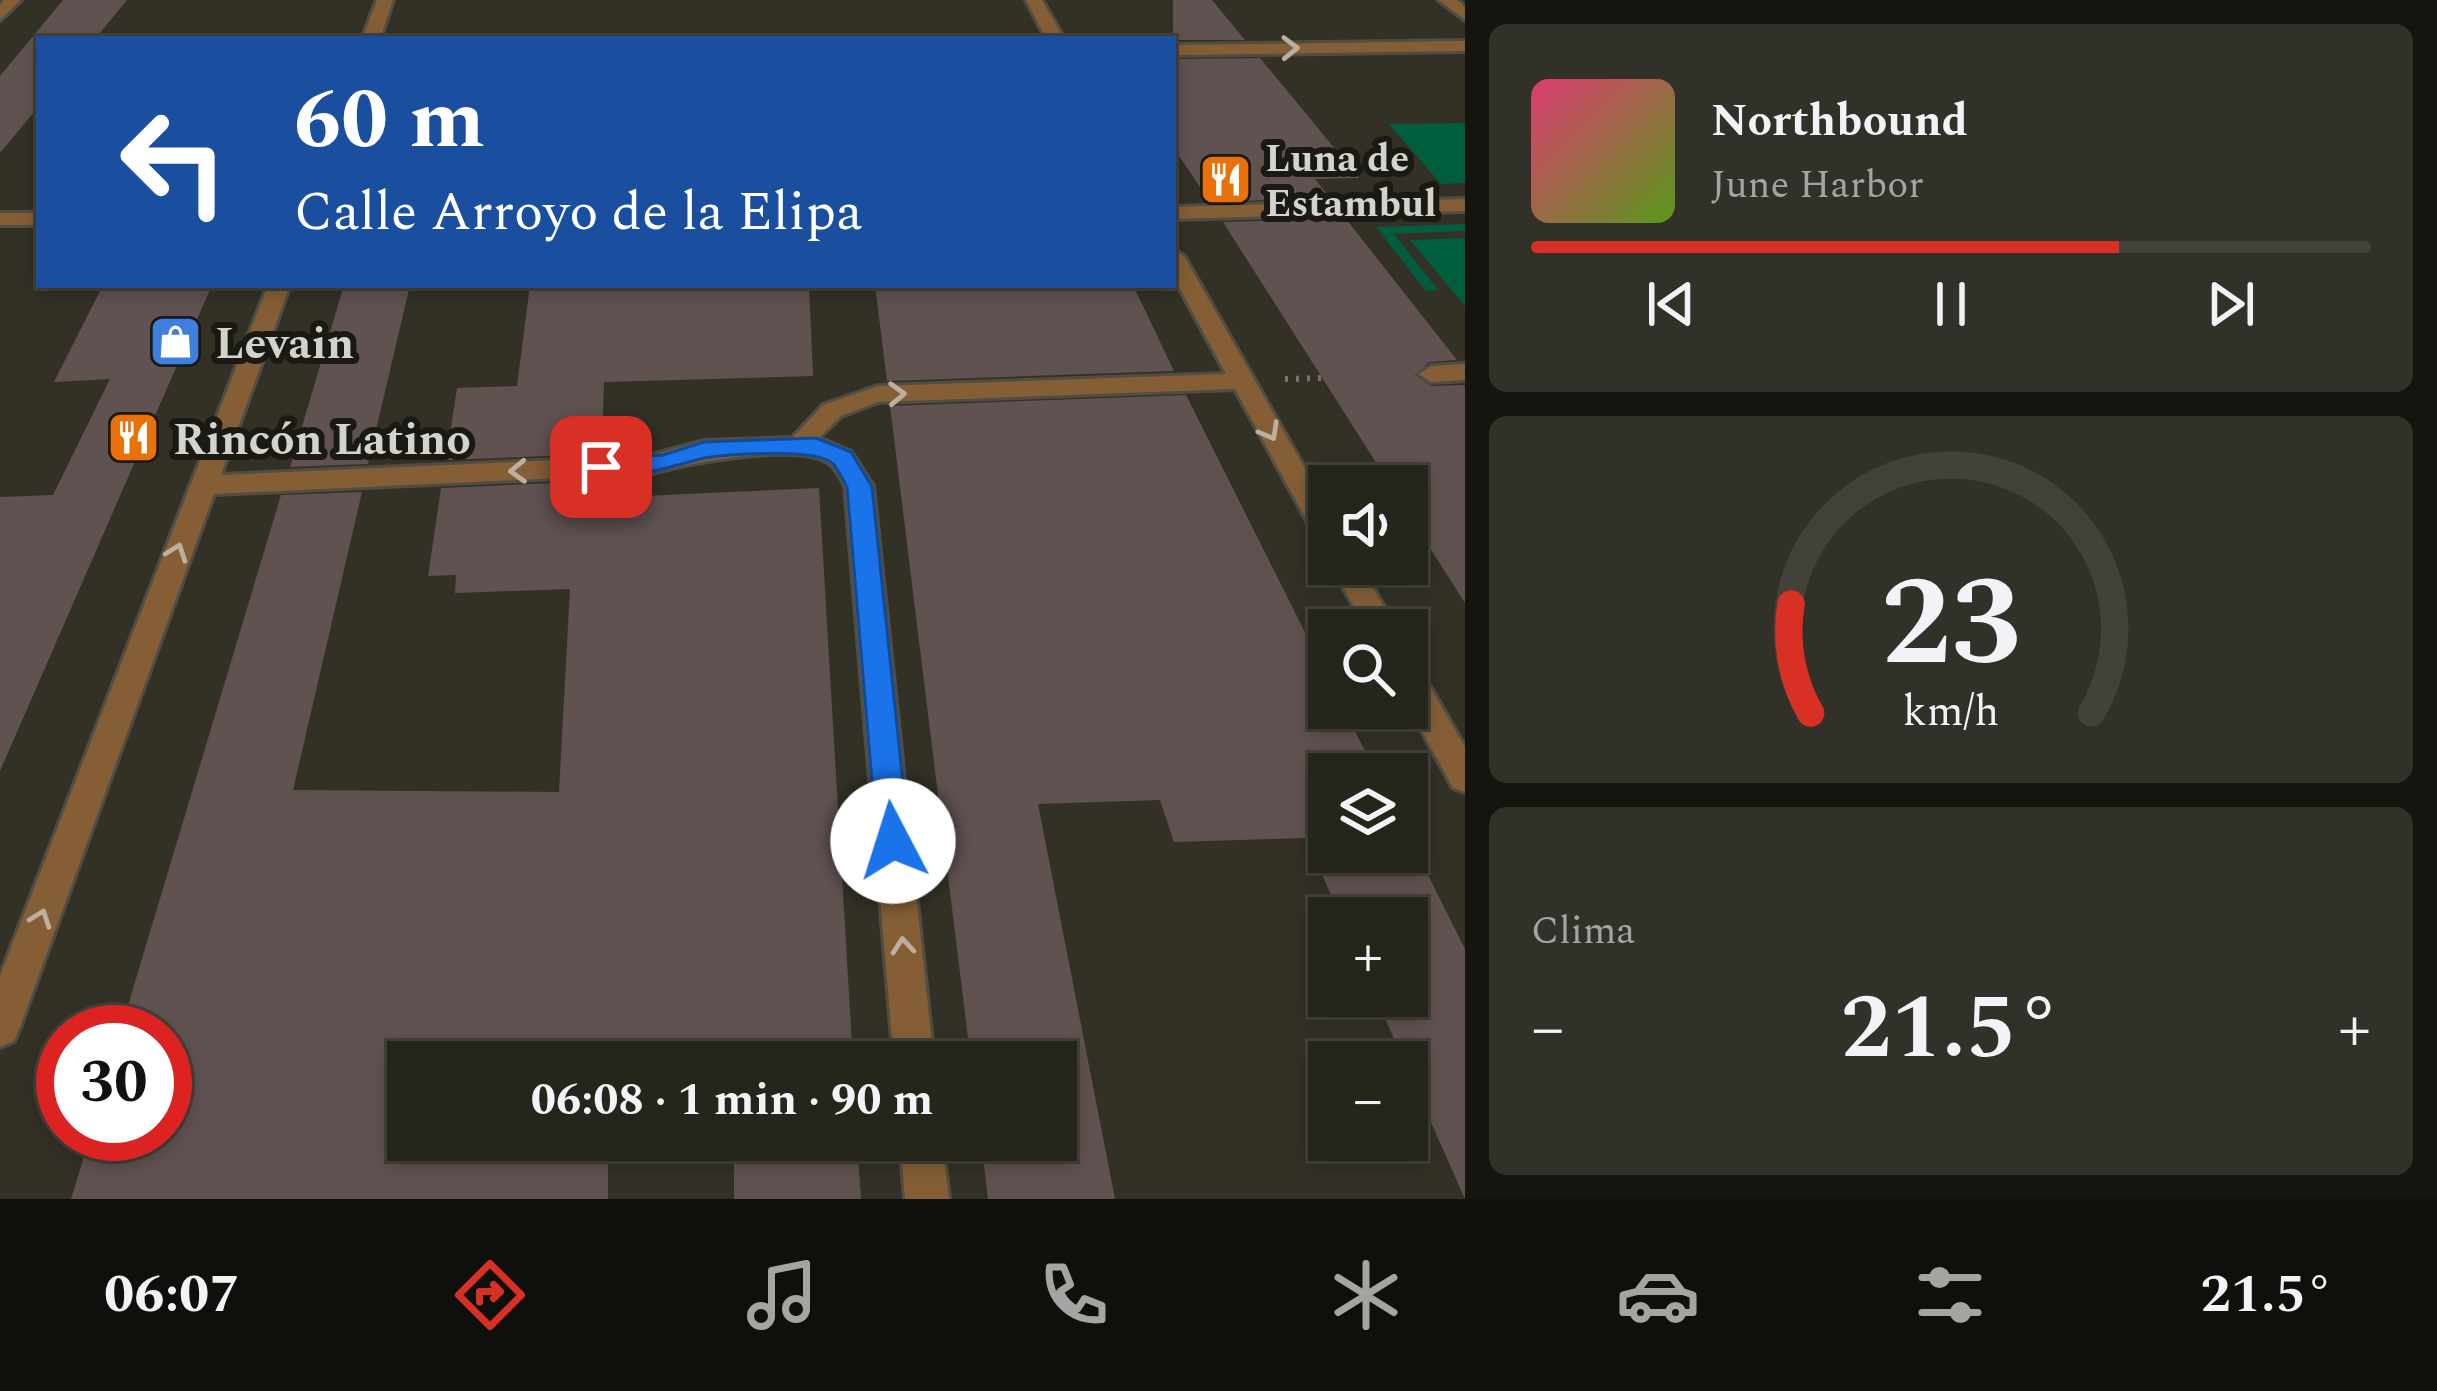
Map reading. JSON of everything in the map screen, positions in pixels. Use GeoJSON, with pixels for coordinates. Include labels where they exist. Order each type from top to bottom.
{"type":"FeatureCollection","features":[{"type":"Feature","properties":{"kind":"street"},"geometry":{"type":"LineString","coordinates":[[0,15],[13,0]]}},
{"type":"Feature","properties":{"kind":"street"},"geometry":{"type":"LineString","coordinates":[[372,36],[385,0]]}},
{"type":"Feature","properties":{"kind":"street"},"geometry":{"type":"LineString","coordinates":[[1034,0],[1053,36]]}},
{"type":"Feature","properties":{"kind":"street"},"geometry":{"type":"LineString","coordinates":[[1448,0],[1465,16]]}},
{"type":"Feature","properties":{"kind":"street"},"geometry":{"type":"LineString","coordinates":[[1176,50],[1465,46]]}},
{"type":"Feature","properties":{"kind":"street"},"geometry":{"type":"LineString","coordinates":[[1176,213],[1465,205]]}},
{"type":"Feature","properties":{"kind":"street"},"geometry":{"type":"LineString","coordinates":[[0,219],[36,219]]}},
{"type":"Feature","properties":{"kind":"street"},"geometry":{"type":"LineString","coordinates":[[1176,261],[1308,499]]}},
{"type":"Feature","properties":{"kind":"street"},"geometry":{"type":"LineString","coordinates":[[0,1028],[278,288]]}},
{"type":"Feature","properties":{"kind":"street"},"geometry":{"type":"LineString","coordinates":[[1431,374],[1465,372]]}},
{"type":"Feature","properties":{"kind":"street"},"geometry":{"type":"LineString","coordinates":[[800,446],[814,423],[828,412],[878,394],[1242,381]]}},
{"type":"Feature","properties":{"kind":"street"},"geometry":{"type":"LineString","coordinates":[[202,485],[648,465],[704,450],[816,446],[842,458],[859,487],[912,1041]]}},
{"type":"Feature","properties":{"kind":"street"},"geometry":{"type":"LineString","coordinates":[[1428,712],[1465,778]]}},
{"type":"Feature","properties":{"kind":"street"},"geometry":{"type":"LineString","coordinates":[[924,1161],[927,1199]]}},
{"type":"Feature","properties":{"kind":"green space"},"geometry":{"type":"Polygon","coordinates":[[[1465,123],[1465,183],[1441,184],[1389,124],[1465,123]]]}},
{"type":"Feature","properties":{"kind":"green space"},"geometry":{"type":"Polygon","coordinates":[[[1465,224],[1465,231],[1394,234],[1438,290],[1426,291],[1376,227],[1465,224]]]}},
{"type":"Feature","properties":{"kind":"green space"},"geometry":{"type":"Polygon","coordinates":[[[1465,238],[1465,306],[1410,240],[1465,238]]]}},
{"type":"Feature","properties":{"kind":"building"},"geometry":{"type":"Polygon","coordinates":[[[63,0],[127,0],[97,36],[36,36],[36,110],[0,153],[0,76],[63,0]]]}},
{"type":"Feature","properties":{"kind":"building"},"geometry":{"type":"Polygon","coordinates":[[[1173,0],[1212,0],[1245,40],[1176,40],[1173,0]]]}},
{"type":"Feature","properties":{"kind":"building"},"geometry":{"type":"Polygon","coordinates":[[[1260,58],[1359,178],[1315,179],[1330,198],[1210,202],[1176,151],[1176,59],[1260,58]]]}},
{"type":"Feature","properties":{"kind":"building"},"geometry":{"type":"Polygon","coordinates":[[[1346,219],[1457,360],[1429,362],[1415,375],[1431,386],[1465,385],[1465,603],[1428,545],[1428,465],[1378,465],[1223,222],[1346,219]]]}},
{"type":"Feature","properties":{"kind":"building"},"geometry":{"type":"Polygon","coordinates":[[[101,288],[211,288],[0,771],[0,497],[53,495],[110,379],[54,382],[101,288]]]}},
{"type":"Feature","properties":{"kind":"building"},"geometry":{"type":"Polygon","coordinates":[[[343,288],[409,288],[368,464],[290,467],[343,288]]]}},
{"type":"Feature","properties":{"kind":"building"},"geometry":{"type":"Polygon","coordinates":[[[530,288],[809,288],[813,376],[604,382],[602,454],[446,460],[457,388],[517,386],[530,288]]]}},
{"type":"Feature","properties":{"kind":"building"},"geometry":{"type":"Polygon","coordinates":[[[875,288],[1134,288],[1174,371],[887,381],[875,288]]]}},
{"type":"Feature","properties":{"kind":"building"},"geometry":{"type":"Polygon","coordinates":[[[1186,395],[1308,638],[1308,729],[1354,729],[1366,753],[1308,753],[1308,843],[1306,838],[1174,842],[1160,800],[1038,804],[1115,1199],[988,1199],[983,1161],[1077,1161],[1077,1041],[968,1041],[890,406],[1186,395]]]}},
{"type":"Feature","properties":{"kind":"building"},"geometry":{"type":"Polygon","coordinates":[[[601,481],[600,498],[819,488],[852,1041],[387,1041],[387,1161],[608,1161],[608,1199],[71,1199],[83,1161],[192,1161],[192,1005],[128,1005],[281,495],[362,492],[293,790],[559,792],[570,589],[455,593],[456,575],[428,576],[441,488],[601,481]]]}},
{"type":"Feature","properties":{"kind":"building"},"geometry":{"type":"Polygon","coordinates":[[[1321,873],[1427,873],[1465,949],[1465,1199],[1428,1116],[1428,1041],[1395,1041],[1384,1017],[1428,1017],[1428,897],[1332,897],[1321,873]]]}},
{"type":"Feature","properties":{"kind":"building"},"geometry":{"type":"Polygon","coordinates":[[[734,1161],[858,1161],[861,1199],[734,1199],[734,1161]]]}},
{"type":"Feature","properties":{"kind":"place","name":"Luna de Estambul"},"geometry":{"type":"Point","coordinates":[1226,179]}},
{"type":"Feature","properties":{"kind":"place","name":"Levain"},"geometry":{"type":"Point","coordinates":[176,342]}},
{"type":"Feature","properties":{"kind":"place","name":"Rincón Latino"},"geometry":{"type":"Point","coordinates":[134,438]}},
{"type":"Feature","properties":{"kind":"route"},"geometry":{"type":"LineString","coordinates":[[601,467],[664,463],[704,450],[816,446],[842,458],[859,487],[893,841]]}}]}
